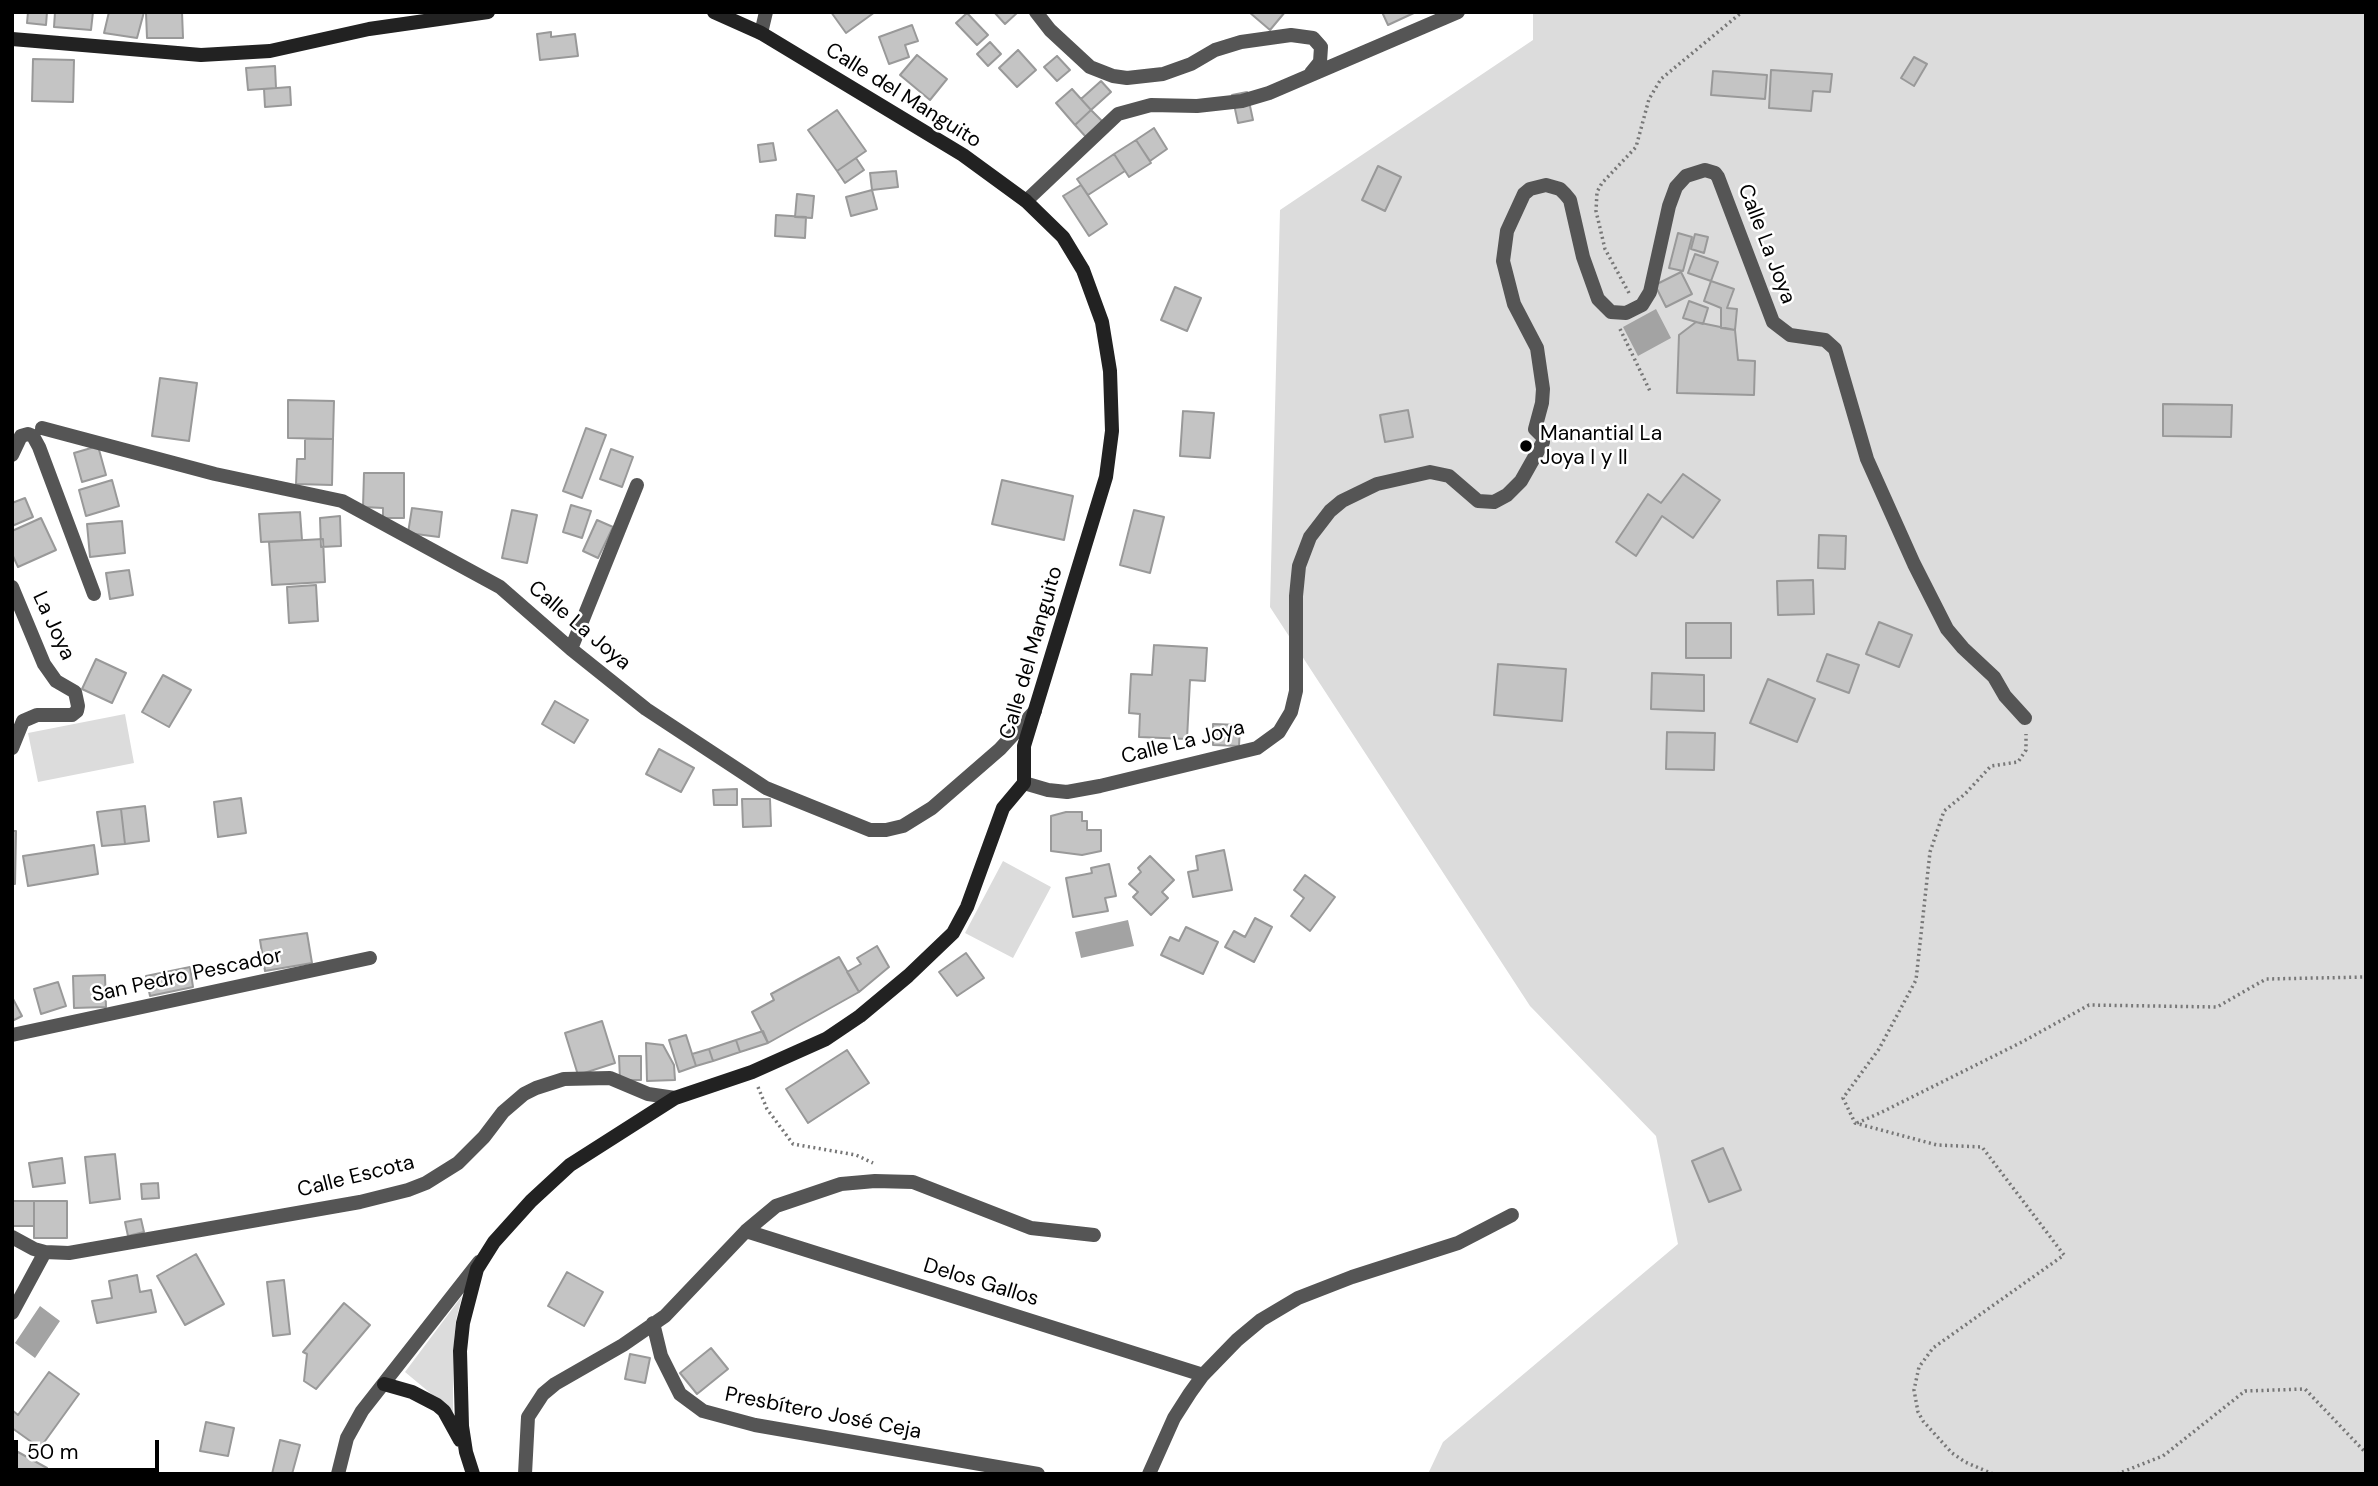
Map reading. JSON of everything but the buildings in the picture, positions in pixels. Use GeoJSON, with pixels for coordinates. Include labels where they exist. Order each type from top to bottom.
{"type":"FeatureCollection","features":[{"type":"Feature","properties":{"kind":"main road"},"geometry":{"type":"LineString","coordinates":[[12,39],[201,55],[270,51],[369,29],[488,12]]}},
{"type":"Feature","properties":{"kind":"main road","name":"Calle del Manguito"},"geometry":{"type":"LineString","coordinates":[[714,12],[761,33],[963,155],[1026,201],[1063,237],[1083,270],[1102,323],[1110,371],[1112,431],[1106,477],[1024,746],[1024,783]]}},
{"type":"Feature","properties":{"kind":"main road"},"geometry":{"type":"LineString","coordinates":[[466,1452],[459,1375],[463,1323],[477,1269],[494,1242],[531,1201],[570,1165],[675,1098],[752,1072],[825,1039],[860,1016],[908,976],[953,933],[967,907],[1003,808],[1024,783]]}},
{"type":"Feature","properties":{"kind":"main road"},"geometry":{"type":"LineString","coordinates":[[384,1384],[412,1392],[437,1405],[451,1422],[466,1452],[473,1474]]}},
{"type":"Feature","properties":{"kind":"street"},"geometry":{"type":"LineString","coordinates":[[761,33],[766,12]]}},
{"type":"Feature","properties":{"kind":"street"},"geometry":{"type":"LineString","coordinates":[[1037,12],[1050,30],[1090,67],[1113,76],[1127,78],[1163,74],[1191,64],[1215,50],[1241,42],[1291,35],[1313,38],[1321,47],[1320,62],[1310,74],[1304,76]]}},
{"type":"Feature","properties":{"kind":"street"},"geometry":{"type":"LineString","coordinates":[[1026,201],[1118,114],[1151,105],[1197,106],[1242,101],[1269,93],[1458,12]]}},
{"type":"Feature","properties":{"kind":"street","name":"Calle La Joya"},"geometry":{"type":"LineString","coordinates":[[1024,783],[1058,791],[1083,789],[1257,748],[1268,741],[1286,722],[1295,701],[1296,596],[1299,566],[1310,537],[1330,511],[1342,501],[1377,484],[1430,472],[1450,476],[1470,497],[1486,503],[1501,499],[1521,481],[1544,439],[1535,429],[1542,403],[1542,375],[1537,348],[1508,289],[1503,261],[1510,221],[1519,201],[1530,189],[1545,185],[1560,189],[1565,194],[1570,200],[1583,257],[1598,299],[1611,312],[1620,313],[1636,309],[1646,301],[1650,292],[1669,205],[1676,187],[1692,173],[1705,170],[1715,173],[1720,183],[1773,322],[1790,335],[1817,337],[1835,349],[1867,459],[1909,554],[1947,629],[1994,677],[2005,696],[2025,718]]}},
{"type":"Feature","properties":{"kind":"street","name":"Calle La Joya"},"geometry":{"type":"LineString","coordinates":[[43,429],[215,474],[342,501],[500,587],[646,709],[766,788],[870,830],[902,826],[932,808],[1000,749],[1036,710]]}},
{"type":"Feature","properties":{"kind":"street"},"geometry":{"type":"LineString","coordinates":[[12,454],[21,436],[33,436],[94,594]]}},
{"type":"Feature","properties":{"kind":"street"},"geometry":{"type":"LineString","coordinates":[[571,649],[637,485]]}},
{"type":"Feature","properties":{"kind":"street","name":"La Joya"},"geometry":{"type":"LineString","coordinates":[[12,587],[44,664],[56,681],[75,692],[78,706],[72,715],[37,715],[23,721],[12,748]]}},
{"type":"Feature","properties":{"kind":"street","name":"San Pedro Pescador"},"geometry":{"type":"LineString","coordinates":[[12,1035],[370,958]]}},
{"type":"Feature","properties":{"kind":"street","name":"Calle Escota"},"geometry":{"type":"LineString","coordinates":[[12,1237],[45,1252],[69,1253],[360,1202],[408,1190],[434,1179],[458,1163],[472,1151],[513,1102],[550,1083],[572,1079],[610,1078],[648,1094],[675,1098]]}},
{"type":"Feature","properties":{"kind":"street"},"geometry":{"type":"LineString","coordinates":[[525,1474],[528,1418],[544,1394],[555,1384],[623,1345],[665,1316],[746,1231],[776,1206],[841,1184],[913,1182],[1031,1228],[1094,1235]]}},
{"type":"Feature","properties":{"kind":"street"},"geometry":{"type":"LineString","coordinates":[[1149,1474],[1174,1418],[1203,1375],[1253,1327],[1298,1298],[1352,1277],[1458,1243],[1512,1215]]}},
{"type":"Feature","properties":{"kind":"street","name":"Delos Gallos"},"geometry":{"type":"LineString","coordinates":[[746,1231],[1203,1375]]}},
{"type":"Feature","properties":{"kind":"street"},"geometry":{"type":"LineString","coordinates":[[338,1474],[351,1431],[362,1411],[494,1242]]}},
{"type":"Feature","properties":{"kind":"street"},"geometry":{"type":"LineString","coordinates":[[12,1313],[45,1252]]}},
{"type":"Feature","properties":{"kind":"street","name":"Presbítero José Ceja"},"geometry":{"type":"LineString","coordinates":[[653,1323],[661,1356],[680,1394],[703,1411],[755,1426],[1038,1474]]}},
{"type":"Feature","properties":{"kind":"path"},"geometry":{"type":"LineString","coordinates":[[1650,391],[1620,329],[1636,309],[1605,249],[1597,211],[1597,192],[1602,183],[1636,147],[1649,99],[1661,79],[1742,12]]}},
{"type":"Feature","properties":{"kind":"path"},"geometry":{"type":"LineString","coordinates":[[1993,1474],[1972,1466],[1952,1453],[1923,1421],[1918,1412],[1914,1390],[1919,1367],[1933,1348],[2064,1255],[1982,1147],[1937,1145],[1856,1124],[1843,1098],[1879,1049],[1916,980],[1930,852],[1944,811],[1965,794],[1991,766],[2018,762],[2026,750],[2025,718]]}},
{"type":"Feature","properties":{"kind":"path"},"geometry":{"type":"LineString","coordinates":[[1856,1124],[2022,1042],[2089,1005],[2217,1007],[2266,979],[2366,977]]}},
{"type":"Feature","properties":{"kind":"path"},"geometry":{"type":"LineString","coordinates":[[752,1072],[767,1109],[793,1143],[856,1155],[879,1166]]}},
{"type":"Feature","properties":{"kind":"path"},"geometry":{"type":"LineString","coordinates":[[2117,1474],[2163,1456],[2245,1391],[2305,1389],[2366,1453]]}},
{"type":"Feature","properties":{"kind":"shaded area"},"geometry":{"type":"Polygon","coordinates":[[[1533,12],[2366,12],[2366,1474],[1428,1474],[1443,1442],[1678,1244],[1656,1136],[1530,1006],[1270,607],[1280,210],[1533,40],[1533,12]]]}},
{"type":"Feature","properties":{"kind":"shaded area"},"geometry":{"type":"Polygon","coordinates":[[[1656,309],[1671,338],[1638,356],[1623,327],[1656,309]]]}},
{"type":"Feature","properties":{"kind":"shaded area"},"geometry":{"type":"Polygon","coordinates":[[[125,714],[134,763],[38,782],[28,733],[125,714]]]}},
{"type":"Feature","properties":{"kind":"shaded area"},"geometry":{"type":"Polygon","coordinates":[[[1003,861],[1051,887],[1013,958],[965,933],[1003,861]]]}},
{"type":"Feature","properties":{"kind":"shaded area"},"geometry":{"type":"Polygon","coordinates":[[[1128,920],[1134,946],[1081,958],[1075,932],[1128,920]]]}},
{"type":"Feature","properties":{"kind":"shaded area"},"geometry":{"type":"Polygon","coordinates":[[[462,1296],[456,1320],[453,1352],[453,1412],[405,1372],[462,1296]]]}},
{"type":"Feature","properties":{"kind":"shaded area"},"geometry":{"type":"Polygon","coordinates":[[[40,1306],[60,1321],[35,1358],[15,1343],[40,1306]]]}},
{"type":"Feature","properties":{"kind":"place","name":"Manantial La Joya I y II"},"geometry":{"type":"Point","coordinates":[1526,446]}}]}
